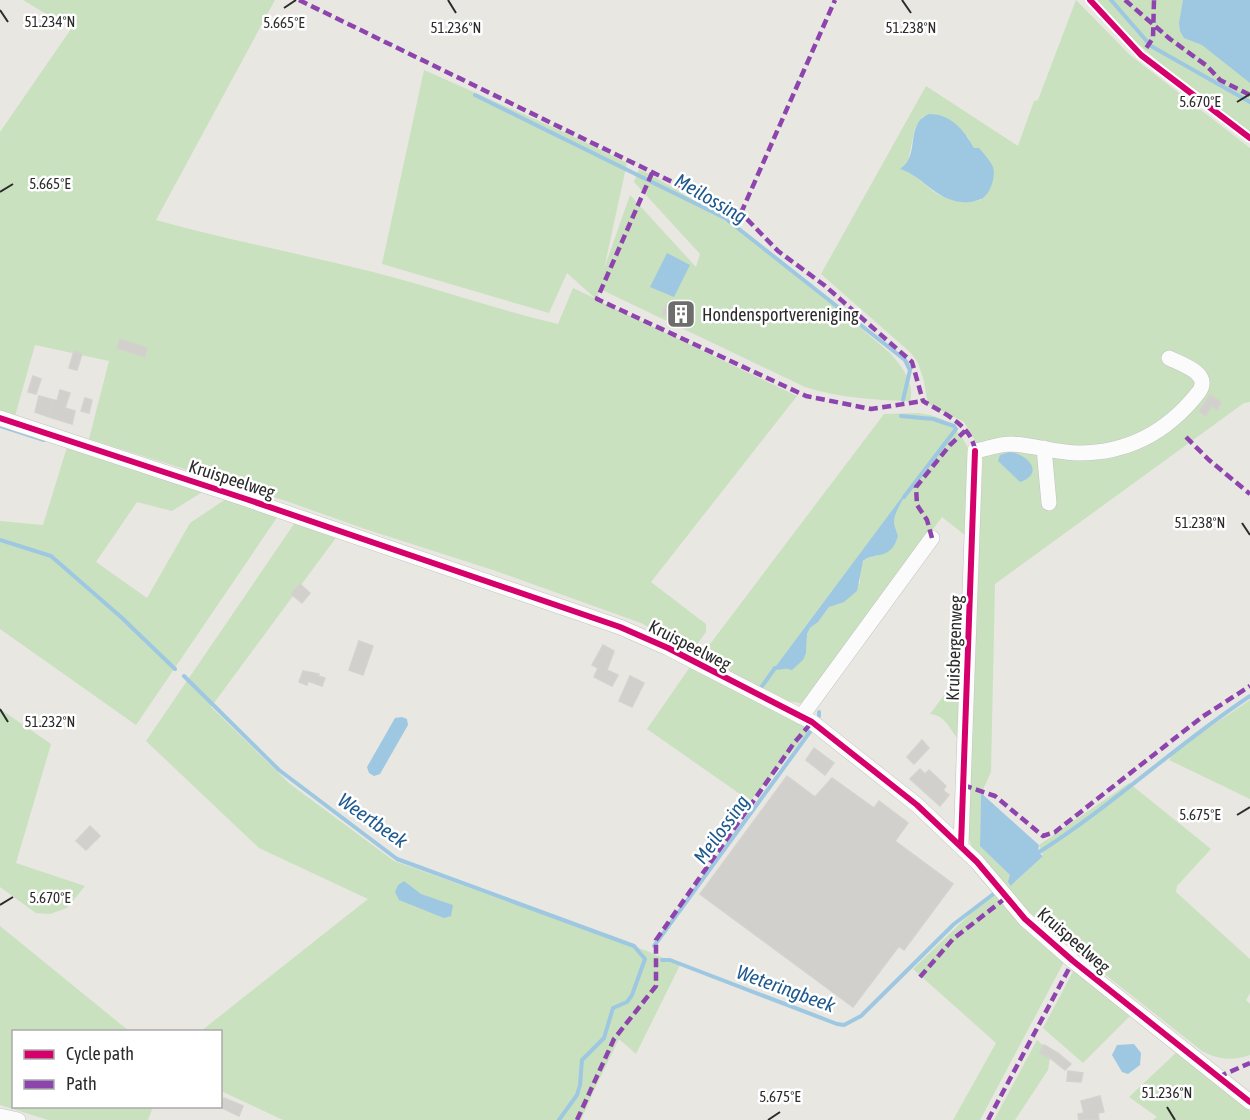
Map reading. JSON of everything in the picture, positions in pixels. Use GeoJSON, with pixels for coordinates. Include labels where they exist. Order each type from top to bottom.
{"type":"FeatureCollection","features":[{"type":"Feature","properties":{"kind":"street"},"geometry":{"type":"LineString","coordinates":[[1049,503],[1044,448],[1079,453],[1119,449],[1153,434],[1182,413],[1202,388],[1202,380],[1195,370],[1169,358]]}},
{"type":"Feature","properties":{"kind":"street","name":"Kruispeelweg"},"geometry":{"type":"LineString","coordinates":[[0,418],[620,627],[668,648],[812,722],[917,805],[961,845],[1025,919],[1072,961],[1250,1102]]}},
{"type":"Feature","properties":{"kind":"street","name":"Kruisbergenweg"},"geometry":{"type":"LineString","coordinates":[[961,845],[975,451],[1008,444],[1044,448]]}},
{"type":"Feature","properties":{"kind":"street"},"geometry":{"type":"LineString","coordinates":[[801,717],[932,538]]}},
{"type":"Feature","properties":{"kind":"street"},"geometry":{"type":"LineString","coordinates":[[0,1116],[18,1120]]}},
{"type":"Feature","properties":{"kind":"green space"},"geometry":{"type":"Polygon","coordinates":[[[23,0],[275,0],[156,220],[373,272],[558,324],[573,288],[596,299],[567,273],[549,313],[382,264],[424,70],[566,133],[627,163],[604,269],[630,195],[696,267],[700,254],[634,182],[639,169],[739,230],[861,328],[891,354],[903,370],[911,388],[910,401],[857,398],[805,387],[600,289],[597,300],[797,396],[651,582],[706,624],[706,632],[692,651],[641,623],[493,570],[89,439],[109,361],[35,345],[15,416],[0,411],[0,132],[71,29],[23,0]]]}},
{"type":"Feature","properties":{"kind":"green space"},"geometry":{"type":"Polygon","coordinates":[[[1076,0],[1130,55],[1250,148],[1250,402],[1244,403],[995,584],[991,772],[981,794],[980,845],[1010,875],[1011,886],[1043,856],[1039,845],[1129,783],[1211,849],[1177,886],[1176,892],[1250,959],[1250,993],[1246,1000],[1250,1004],[1250,1055],[1243,1057],[1226,1059],[1202,1051],[1050,931],[1006,893],[974,853],[966,819],[983,457],[964,422],[930,405],[918,363],[911,353],[821,274],[926,86],[1018,146],[1034,101],[1038,100],[1076,0]],[[923,116],[915,128],[908,161],[901,169],[913,174],[934,192],[947,198],[967,201],[981,200],[974,148],[968,137],[923,116]]]}},
{"type":"Feature","properties":{"kind":"green space"},"geometry":{"type":"Polygon","coordinates":[[[1095,0],[1250,0],[1250,143],[1214,104],[1160,63],[1121,29],[1095,0]]]}},
{"type":"Feature","properties":{"kind":"green space"},"geometry":{"type":"Polygon","coordinates":[[[884,414],[927,414],[950,424],[961,435],[970,452],[971,540],[942,517],[805,704],[788,701],[701,656],[884,414]],[[907,491],[776,666],[806,653],[807,634],[810,628],[818,622],[829,607],[860,583],[860,568],[865,560],[891,549],[895,544],[898,536],[894,518],[907,491]]]}},
{"type":"Feature","properties":{"kind":"green space"},"geometry":{"type":"Polygon","coordinates":[[[67,447],[204,491],[172,511],[137,502],[96,562],[147,598],[190,523],[226,499],[278,516],[136,725],[0,629],[0,521],[43,525],[67,447]]]}},
{"type":"Feature","properties":{"kind":"green space"},"geometry":{"type":"Polygon","coordinates":[[[296,521],[338,535],[211,707],[290,784],[394,861],[647,951],[680,965],[636,1054],[619,1039],[581,1120],[283,1120],[222,1091],[222,1030],[202,1030],[368,899],[259,848],[146,741],[296,521]]]}},
{"type":"Feature","properties":{"kind":"green space"},"geometry":{"type":"Polygon","coordinates":[[[966,666],[963,743],[945,721],[930,714],[966,666]]]}},
{"type":"Feature","properties":{"kind":"green space"},"geometry":{"type":"Polygon","coordinates":[[[690,667],[813,726],[750,801],[647,729],[690,667]]]}},
{"type":"Feature","properties":{"kind":"green space"},"geometry":{"type":"Polygon","coordinates":[[[1250,700],[1250,799],[1169,760],[1171,758],[1167,756],[1250,700]]]}},
{"type":"Feature","properties":{"kind":"green space"},"geometry":{"type":"Polygon","coordinates":[[[0,709],[51,744],[16,863],[85,886],[67,908],[50,914],[36,913],[0,887],[0,709]]]}},
{"type":"Feature","properties":{"kind":"green space"},"geometry":{"type":"Polygon","coordinates":[[[995,890],[1065,960],[980,1120],[953,1120],[996,1043],[913,969],[995,890]]]}},
{"type":"Feature","properties":{"kind":"green space"},"geometry":{"type":"Polygon","coordinates":[[[0,926],[128,1030],[12,1030],[12,1108],[153,1108],[148,1120],[48,1120],[0,1105],[0,926]]]}},
{"type":"Feature","properties":{"kind":"green space"},"geometry":{"type":"Polygon","coordinates":[[[1075,968],[1131,1015],[1083,1063],[1043,1028],[1075,968]]]}},
{"type":"Feature","properties":{"kind":"green space"},"geometry":{"type":"Polygon","coordinates":[[[1037,1040],[1051,1052],[1048,1070],[1015,1120],[994,1120],[1037,1040]]]}},
{"type":"Feature","properties":{"kind":"green space"},"geometry":{"type":"Polygon","coordinates":[[[1179,1050],[1250,1107],[1250,1120],[1153,1120],[1157,1117],[1129,1097],[1179,1050]]]}},
{"type":"Feature","properties":{"kind":"water"},"geometry":{"type":"Polygon","coordinates":[[[1183,0],[1250,0],[1250,83],[1202,45],[1184,38],[1179,23],[1183,0]]]}},
{"type":"Feature","properties":{"kind":"water"},"geometry":{"type":"Polygon","coordinates":[[[929,114],[944,117],[956,124],[974,148],[979,148],[990,162],[994,170],[987,195],[977,201],[953,200],[937,193],[916,177],[900,169],[907,163],[910,156],[918,123],[929,114]]]}},
{"type":"Feature","properties":{"kind":"water"},"geometry":{"type":"Polygon","coordinates":[[[667,253],[690,265],[674,297],[650,287],[667,253]]]}},
{"type":"Feature","properties":{"kind":"water"},"geometry":{"type":"Polygon","coordinates":[[[1010,452],[1023,457],[1032,465],[1033,470],[1027,479],[1020,482],[998,461],[1000,455],[1010,452]]]}},
{"type":"Feature","properties":{"kind":"water"},"geometry":{"type":"Polygon","coordinates":[[[908,489],[894,518],[898,536],[895,544],[887,552],[863,561],[857,591],[844,602],[829,607],[818,622],[810,628],[803,660],[792,670],[776,666],[908,489]]]}},
{"type":"Feature","properties":{"kind":"water"},"geometry":{"type":"Polygon","coordinates":[[[395,718],[407,719],[408,725],[380,774],[374,776],[369,773],[367,767],[395,718]]]}},
{"type":"Feature","properties":{"kind":"water"},"geometry":{"type":"Polygon","coordinates":[[[981,793],[1039,845],[1038,852],[1043,856],[1011,886],[1008,882],[1010,875],[980,846],[981,793]]]}},
{"type":"Feature","properties":{"kind":"water"},"geometry":{"type":"Polygon","coordinates":[[[404,881],[421,894],[453,905],[451,916],[444,918],[399,900],[395,892],[398,885],[404,881]]]}},
{"type":"Feature","properties":{"kind":"water"},"geometry":{"type":"Polygon","coordinates":[[[1134,1044],[1141,1053],[1140,1065],[1128,1074],[1122,1072],[1112,1055],[1117,1045],[1134,1044]]]}},
{"type":"Feature","properties":{"kind":"building"},"geometry":{"type":"Polygon","coordinates":[[[667,304],[677,308],[672,318],[662,314],[667,304]]]}},
{"type":"Feature","properties":{"kind":"building","name":"Hondensportvereniging"},"geometry":{"type":"Polygon","coordinates":[[[680,305],[689,310],[682,323],[673,318],[680,305]]]}},
{"type":"Feature","properties":{"kind":"building"},"geometry":{"type":"Polygon","coordinates":[[[120,339],[147,348],[145,357],[117,348],[120,339]]]}},
{"type":"Feature","properties":{"kind":"building"},"geometry":{"type":"Polygon","coordinates":[[[74,351],[82,354],[77,370],[69,368],[74,351]]]}},
{"type":"Feature","properties":{"kind":"building"},"geometry":{"type":"Polygon","coordinates":[[[33,376],[41,379],[36,394],[28,392],[33,376]]]}},
{"type":"Feature","properties":{"kind":"building"},"geometry":{"type":"Polygon","coordinates":[[[60,390],[70,393],[65,408],[75,411],[72,424],[49,417],[60,390]]]}},
{"type":"Feature","properties":{"kind":"building"},"geometry":{"type":"Polygon","coordinates":[[[1210,395],[1221,402],[1217,410],[1211,406],[1206,416],[1199,411],[1210,395]]]}},
{"type":"Feature","properties":{"kind":"building"},"geometry":{"type":"Polygon","coordinates":[[[39,396],[54,400],[49,417],[35,412],[39,396]]]}},
{"type":"Feature","properties":{"kind":"building"},"geometry":{"type":"Polygon","coordinates":[[[85,398],[92,400],[89,413],[81,411],[85,398]]]}},
{"type":"Feature","properties":{"kind":"building"},"geometry":{"type":"Polygon","coordinates":[[[300,584],[310,593],[302,603],[291,594],[300,584]]]}},
{"type":"Feature","properties":{"kind":"building"},"geometry":{"type":"Polygon","coordinates":[[[359,641],[373,646],[363,675],[349,670],[359,641]]]}},
{"type":"Feature","properties":{"kind":"building"},"geometry":{"type":"Polygon","coordinates":[[[603,645],[614,651],[607,670],[618,675],[612,686],[594,677],[598,668],[592,665],[603,645]]]}},
{"type":"Feature","properties":{"kind":"building"},"geometry":{"type":"Polygon","coordinates":[[[303,671],[319,674],[318,676],[325,678],[322,686],[308,681],[307,685],[299,682],[303,671]]]}},
{"type":"Feature","properties":{"kind":"building"},"geometry":{"type":"Polygon","coordinates":[[[630,676],[644,683],[632,707],[619,701],[630,676]]]}},
{"type":"Feature","properties":{"kind":"building"},"geometry":{"type":"Polygon","coordinates":[[[922,740],[929,748],[914,764],[907,757],[922,740]]]}},
{"type":"Feature","properties":{"kind":"building"},"geometry":{"type":"Polygon","coordinates":[[[814,748],[834,763],[825,775],[806,760],[814,748]]]}},
{"type":"Feature","properties":{"kind":"building"},"geometry":{"type":"Polygon","coordinates":[[[920,769],[925,774],[929,770],[946,786],[943,790],[949,795],[940,806],[910,779],[920,769]]]}},
{"type":"Feature","properties":{"kind":"building"},"geometry":{"type":"Polygon","coordinates":[[[787,776],[815,797],[832,778],[874,808],[879,801],[908,823],[895,841],[953,884],[904,950],[899,946],[853,1007],[700,894],[787,776]]]}},
{"type":"Feature","properties":{"kind":"building"},"geometry":{"type":"Polygon","coordinates":[[[90,826],[100,836],[86,850],[76,841],[90,826]]]}},
{"type":"Feature","properties":{"kind":"building"},"geometry":{"type":"Polygon","coordinates":[[[1044,1045],[1071,1064],[1065,1070],[1040,1053],[1044,1045]]]}},
{"type":"Feature","properties":{"kind":"building"},"geometry":{"type":"Polygon","coordinates":[[[1068,1071],[1083,1073],[1081,1082],[1067,1081],[1068,1071]]]}},
{"type":"Feature","properties":{"kind":"building"},"geometry":{"type":"Polygon","coordinates":[[[1100,1096],[1104,1112],[1098,1113],[1099,1120],[1079,1120],[1078,1114],[1084,1113],[1081,1101],[1100,1096]]]}},
{"type":"Feature","properties":{"kind":"building"},"geometry":{"type":"Polygon","coordinates":[[[224,1098],[243,1106],[239,1116],[222,1108],[224,1098]]]}},
{"type":"Feature","properties":{"kind":"waterway","name":"Weteringbeek"},"geometry":{"type":"LineString","coordinates":[[1111,0],[1151,46],[1250,102]]}},
{"type":"Feature","properties":{"kind":"waterway","name":"Meilossing"},"geometry":{"type":"LineString","coordinates":[[475,95],[725,218],[905,360],[910,370],[903,400]]}},
{"type":"Feature","properties":{"kind":"waterway","name":"Meilossing"},"geometry":{"type":"LineString","coordinates":[[901,416],[933,419],[954,426],[956,429],[904,497]]}},
{"type":"Feature","properties":{"kind":"waterway"},"geometry":{"type":"LineString","coordinates":[[0,426],[44,440]]}},
{"type":"Feature","properties":{"kind":"waterway","name":"Weertbeek"},"geometry":{"type":"LineString","coordinates":[[0,540],[51,556],[121,617],[175,669]]}},
{"type":"Feature","properties":{"kind":"waterway","name":"Meilossing"},"geometry":{"type":"LineString","coordinates":[[762,692],[760,689],[775,668],[784,667]]}},
{"type":"Feature","properties":{"kind":"waterway","name":"Weertbeek"},"geometry":{"type":"LineString","coordinates":[[184,676],[279,770],[397,859],[634,946],[645,959],[632,995],[627,1002],[613,1008],[604,1038],[582,1060],[577,1095],[559,1120]]}},
{"type":"Feature","properties":{"kind":"waterway","name":"Weteringbeek"},"geometry":{"type":"LineString","coordinates":[[1036,854],[1064,836],[1250,696]]}},
{"type":"Feature","properties":{"kind":"waterway","name":"Meilossing"},"geometry":{"type":"LineString","coordinates":[[654,946],[812,729]]}},
{"type":"Feature","properties":{"kind":"waterway","name":"Weteringbeek"},"geometry":{"type":"LineString","coordinates":[[662,960],[670,960],[844,1025],[861,1016],[954,924],[996,892]]}},
{"type":"Feature","properties":{"kind":"marked path"},"geometry":{"type":"LineString","coordinates":[[299,0],[734,212],[741,213],[778,251],[824,285],[912,362],[923,401],[963,427],[973,442],[975,451]]}},
{"type":"Feature","properties":{"kind":"marked path"},"geometry":{"type":"LineString","coordinates":[[741,213],[835,0]]}},
{"type":"Feature","properties":{"kind":"marked path"},"geometry":{"type":"LineString","coordinates":[[1125,0],[1170,39],[1207,66],[1220,80],[1250,95]]}},
{"type":"Feature","properties":{"kind":"marked path"},"geometry":{"type":"LineString","coordinates":[[1139,59],[1153,38],[1154,0]]}},
{"type":"Feature","properties":{"kind":"marked path"},"geometry":{"type":"LineString","coordinates":[[652,173],[597,299],[806,396],[871,409],[923,401]]}},
{"type":"Feature","properties":{"kind":"marked path"},"geometry":{"type":"LineString","coordinates":[[932,538],[927,520],[917,505],[916,487],[950,445],[965,431]]}},
{"type":"Feature","properties":{"kind":"marked path"},"geometry":{"type":"LineString","coordinates":[[1186,437],[1209,460],[1250,494]]}},
{"type":"Feature","properties":{"kind":"marked path"},"geometry":{"type":"LineString","coordinates":[[963,785],[995,796],[1043,836],[1055,832],[1202,717],[1250,686]]}},
{"type":"Feature","properties":{"kind":"marked path"},"geometry":{"type":"LineString","coordinates":[[577,1120],[614,1039],[656,986],[656,940],[794,743],[812,722]]}},
{"type":"Feature","properties":{"kind":"marked path"},"geometry":{"type":"LineString","coordinates":[[920,977],[953,939],[1007,897]]}},
{"type":"Feature","properties":{"kind":"marked path"},"geometry":{"type":"LineString","coordinates":[[988,1120],[1073,961]]}},
{"type":"Feature","properties":{"kind":"marked path"},"geometry":{"type":"LineString","coordinates":[[1218,1077],[1250,1063]]}},
{"type":"Feature","properties":{"kind":"cycle path"},"geometry":{"type":"LineString","coordinates":[[1090,0],[1141,55],[1250,138]]}},
{"type":"Feature","properties":{"kind":"cycle path"},"geometry":{"type":"LineString","coordinates":[[0,418],[246,499],[620,627],[668,648],[812,722],[917,805],[977,862],[1025,919],[1073,961],[1250,1102]]}},
{"type":"Feature","properties":{"kind":"cycle path"},"geometry":{"type":"LineString","coordinates":[[961,845],[975,451]]}},
{"type":"Feature","properties":{"kind":"place","name":"Hondensportvereniging"},"geometry":{"type":"Point","coordinates":[681,314]}}]}
